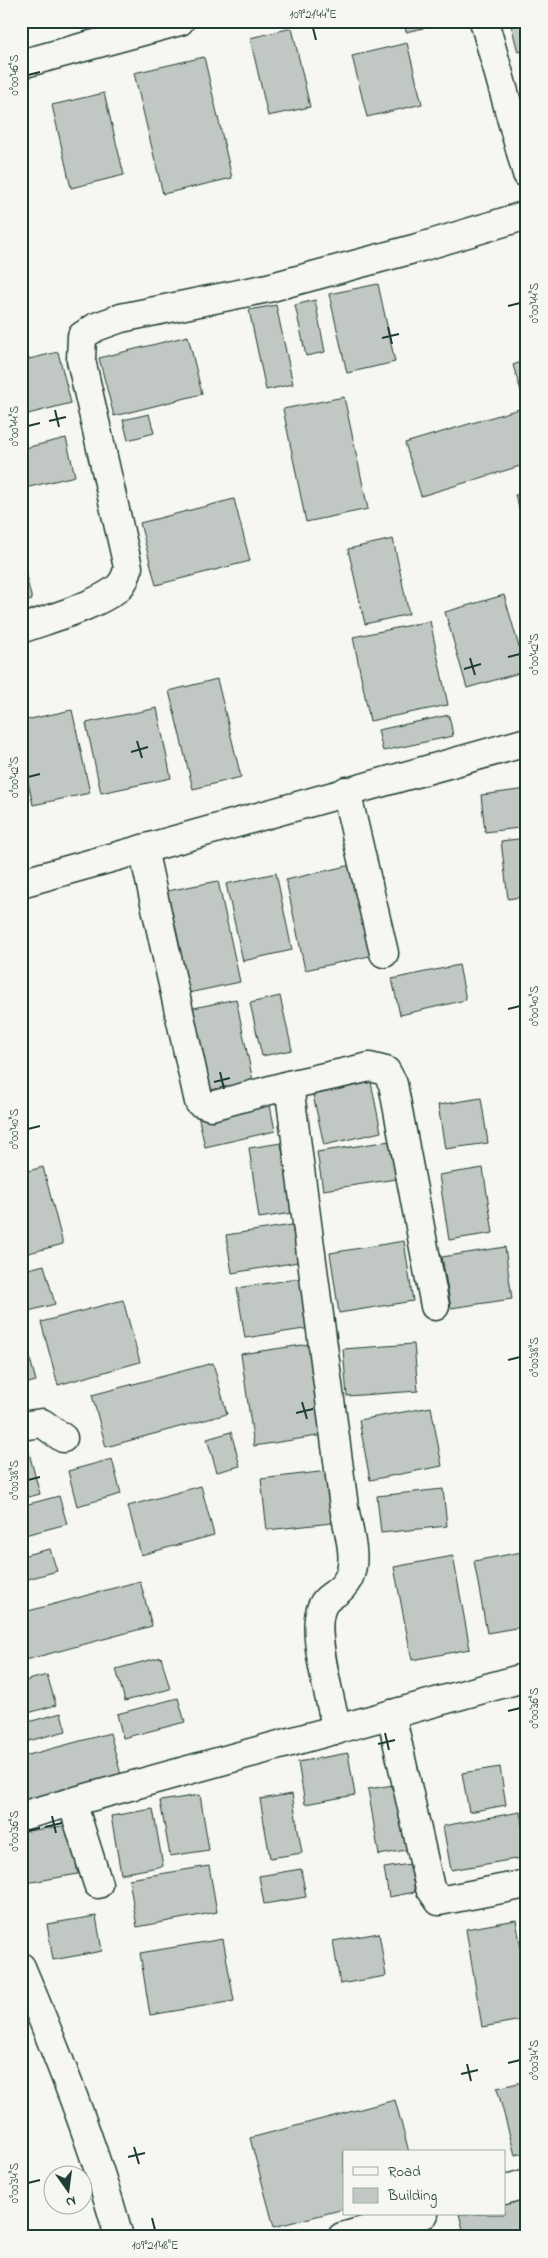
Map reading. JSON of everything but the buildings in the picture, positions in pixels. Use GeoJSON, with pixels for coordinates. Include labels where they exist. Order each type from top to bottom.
{"type":"FeatureCollection","features":[{"type":"Feature","properties":{"kind":"street"},"geometry":{"type":"LineString","coordinates":[[21,64],[180,21]]}},
{"type":"Feature","properties":{"kind":"street"},"geometry":{"type":"LineString","coordinates":[[484,21],[527,174]]}},
{"type":"Feature","properties":{"kind":"street"},"geometry":{"type":"LineString","coordinates":[[21,629],[99,599],[119,587],[126,577],[128,567],[81,360],[82,336],[96,327],[121,318],[268,288],[421,247],[527,215]]}},
{"type":"Feature","properties":{"kind":"street"},"geometry":{"type":"LineString","coordinates":[[21,883],[527,742]]}},
{"type":"Feature","properties":{"kind":"street"},"geometry":{"type":"LineString","coordinates":[[346,791],[384,953]]}},
{"type":"Feature","properties":{"kind":"street"},"geometry":{"type":"LineString","coordinates":[[143,850],[199,1102],[211,1106],[289,1085],[370,1067],[386,1071],[394,1084],[435,1306]]}},
{"type":"Feature","properties":{"kind":"street"},"geometry":{"type":"LineString","coordinates":[[289,1085],[344,1507],[353,1562],[350,1576],[344,1586],[325,1600],[319,1614],[319,1637],[337,1730]]}},
{"type":"Feature","properties":{"kind":"street"},"geometry":{"type":"LineString","coordinates":[[21,1426],[42,1423],[63,1438]]}},
{"type":"Feature","properties":{"kind":"street"},"geometry":{"type":"LineString","coordinates":[[21,1816],[527,1677]]}},
{"type":"Feature","properties":{"kind":"street"},"geometry":{"type":"LineString","coordinates":[[391,1714],[430,1888],[438,1901],[527,1884]]}},
{"type":"Feature","properties":{"kind":"street"},"geometry":{"type":"LineString","coordinates":[[72,1802],[98,1884]]}},
{"type":"Feature","properties":{"kind":"street"},"geometry":{"type":"LineString","coordinates":[[21,1967],[104,2182],[119,2237]]}},
{"type":"Feature","properties":{"kind":"street"},"geometry":{"type":"LineString","coordinates":[[506,2189],[527,2183]]}},
{"type":"Feature","properties":{"kind":"street"},"geometry":{"type":"LineString","coordinates":[[342,2237],[417,2216]]}}]}
